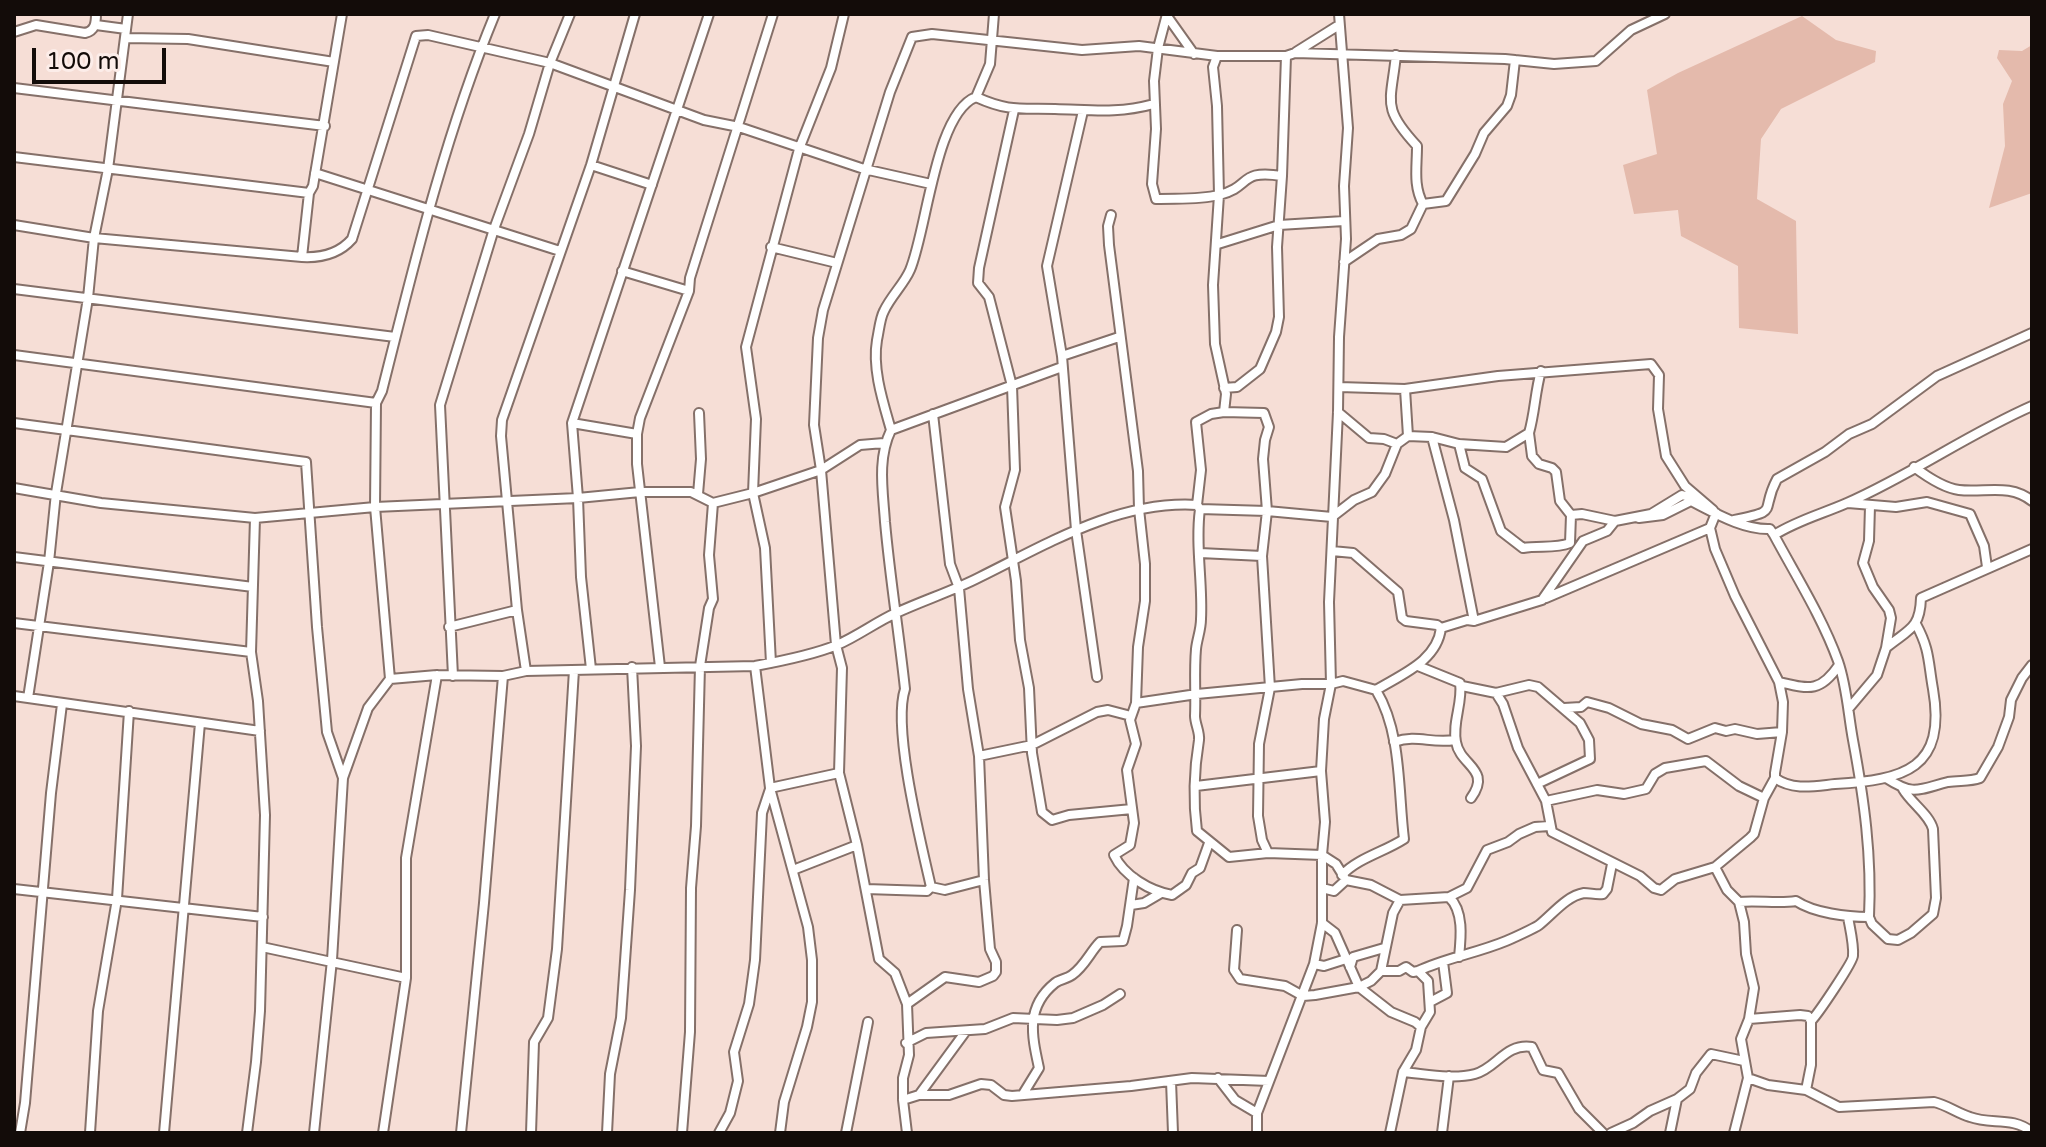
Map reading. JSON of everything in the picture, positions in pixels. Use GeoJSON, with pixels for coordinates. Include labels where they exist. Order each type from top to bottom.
{"type":"FeatureCollection","features":[{"type":"Feature","properties":{"kind":"street"},"geometry":{"type":"LineString","coordinates":[[32,14],[36,25]]}},
{"type":"Feature","properties":{"kind":"street"},"geometry":{"type":"LineString","coordinates":[[14,32],[36,25],[90,32],[96,25],[96,14]]}},
{"type":"Feature","properties":{"kind":"street"},"geometry":{"type":"LineString","coordinates":[[28,698],[49,562],[56,493],[88,298],[94,238],[108,169],[128,14]]}},
{"type":"Feature","properties":{"kind":"street"},"geometry":{"type":"LineString","coordinates":[[302,257],[309,193],[325,126],[342,14]]}},
{"type":"Feature","properties":{"kind":"street"},"geometry":{"type":"LineString","coordinates":[[314,1133],[332,960],[343,778],[368,708],[390,679],[375,507],[376,403],[382,391],[429,210],[495,14]]}},
{"type":"Feature","properties":{"kind":"street"},"geometry":{"type":"LineString","coordinates":[[453,676],[440,405],[494,229],[529,134],[550,63],[570,14]]}},
{"type":"Feature","properties":{"kind":"street"},"geometry":{"type":"LineString","coordinates":[[526,671],[517,610],[502,420],[591,165],[635,14]]}},
{"type":"Feature","properties":{"kind":"street"},"geometry":{"type":"LineString","coordinates":[[591,669],[581,577],[572,423],[709,14]]}},
{"type":"Feature","properties":{"kind":"street"},"geometry":{"type":"LineString","coordinates":[[660,667],[640,492],[637,434],[640,418],[689,291],[690,278],[773,14]]}},
{"type":"Feature","properties":{"kind":"street"},"geometry":{"type":"LineString","coordinates":[[771,663],[765,548],[753,493],[756,419],[746,347],[799,149],[831,68],[844,14]]}},
{"type":"Feature","properties":{"kind":"street"},"geometry":{"type":"LineString","coordinates":[[891,430],[880,389],[877,341],[881,314],[910,270],[931,184],[958,109],[976,97],[990,64],[994,14]]}},
{"type":"Feature","properties":{"kind":"street"},"geometry":{"type":"LineString","coordinates":[[1257,1133],[1257,1113],[1314,964],[1322,923],[1325,822],[1321,771],[1324,719],[1331,684],[1329,602],[1348,128],[1339,14]]}},
{"type":"Feature","properties":{"kind":"street"},"geometry":{"type":"LineString","coordinates":[[907,1133],[903,1078],[909,1055],[906,1043],[907,1004],[895,973],[879,959],[857,845],[839,773],[842,668],[836,645],[821,470],[814,425],[818,338],[864,169],[898,68],[912,37],[932,34],[1082,50],[1158,48],[1217,56],[1396,55],[1554,64],[1596,61],[1631,30],[1665,14]]}},
{"type":"Feature","properties":{"kind":"street"},"geometry":{"type":"LineString","coordinates":[[1167,15],[1158,48],[1154,104],[1156,140],[1152,184],[1156,199],[1219,195],[1233,190],[1254,174],[1282,176]]}},
{"type":"Feature","properties":{"kind":"street"},"geometry":{"type":"LineString","coordinates":[[1167,15],[1194,54]]}},
{"type":"Feature","properties":{"kind":"street"},"geometry":{"type":"LineString","coordinates":[[96,25],[126,33],[188,39],[334,62]]}},
{"type":"Feature","properties":{"kind":"street"},"geometry":{"type":"LineString","coordinates":[[1290,54],[1339,25]]}},
{"type":"Feature","properties":{"kind":"street"},"geometry":{"type":"LineString","coordinates":[[14,225],[94,238],[302,257],[320,258],[344,248],[352,239],[416,36],[428,35],[550,63],[704,120],[739,127],[864,169],[931,184]]}},
{"type":"Feature","properties":{"kind":"street"},"geometry":{"type":"LineString","coordinates":[[1224,388],[1237,387],[1260,369],[1279,317],[1277,247],[1290,54]]}},
{"type":"Feature","properties":{"kind":"street"},"geometry":{"type":"LineString","coordinates":[[1344,262],[1378,239],[1401,235],[1411,229],[1421,212],[1423,204],[1416,192],[1415,179],[1417,146],[1397,123],[1388,98],[1396,55]]}},
{"type":"Feature","properties":{"kind":"street"},"geometry":{"type":"LineString","coordinates":[[1217,56],[1213,67],[1219,195],[1213,285],[1215,337],[1224,388],[1224,412]]}},
{"type":"Feature","properties":{"kind":"street"},"geometry":{"type":"LineString","coordinates":[[1423,204],[1446,201],[1484,133],[1507,106],[1515,60]]}},
{"type":"Feature","properties":{"kind":"street"},"geometry":{"type":"LineString","coordinates":[[14,88],[325,126]]}},
{"type":"Feature","properties":{"kind":"street"},"geometry":{"type":"LineString","coordinates":[[976,97],[997,107],[1014,110],[1113,112],[1154,104]]}},
{"type":"Feature","properties":{"kind":"street"},"geometry":{"type":"LineString","coordinates":[[1014,110],[978,283],[989,297],[1012,386],[1015,470],[1005,507],[1042,812],[1052,820],[1084,813],[1132,809]]}},
{"type":"Feature","properties":{"kind":"street"},"geometry":{"type":"LineString","coordinates":[[1083,111],[1047,266],[1062,356],[1076,530],[1097,677]]}},
{"type":"Feature","properties":{"kind":"street"},"geometry":{"type":"LineString","coordinates":[[14,157],[309,193]]}},
{"type":"Feature","properties":{"kind":"street"},"geometry":{"type":"LineString","coordinates":[[591,165],[652,185]]}},
{"type":"Feature","properties":{"kind":"street"},"geometry":{"type":"LineString","coordinates":[[315,173],[560,251]]}},
{"type":"Feature","properties":{"kind":"street"},"geometry":{"type":"LineString","coordinates":[[1111,215],[1109,245],[1138,471],[1146,583],[1138,647],[1136,703],[1131,716],[1136,744],[1127,770],[1134,823],[1130,845],[1114,855],[1134,878],[1161,893],[1172,895],[1186,885],[1192,873],[1200,868],[1209,843]]}},
{"type":"Feature","properties":{"kind":"street"},"geometry":{"type":"LineString","coordinates":[[1218,244],[1279,225],[1344,221]]}},
{"type":"Feature","properties":{"kind":"street"},"geometry":{"type":"LineString","coordinates":[[771,247],[837,263]]}},
{"type":"Feature","properties":{"kind":"street"},"geometry":{"type":"LineString","coordinates":[[622,271],[689,291]]}},
{"type":"Feature","properties":{"kind":"street"},"geometry":{"type":"LineString","coordinates":[[14,289],[395,337]]}},
{"type":"Feature","properties":{"kind":"street"},"geometry":{"type":"LineString","coordinates":[[1729,520],[1765,512],[1769,509],[1777,479],[1825,452],[1849,434],[1872,424],[1937,376],[2032,333]]}},
{"type":"Feature","properties":{"kind":"street"},"geometry":{"type":"LineString","coordinates":[[1062,356],[1119,337]]}},
{"type":"Feature","properties":{"kind":"street"},"geometry":{"type":"LineString","coordinates":[[14,355],[376,403]]}},
{"type":"Feature","properties":{"kind":"street"},"geometry":{"type":"LineString","coordinates":[[1339,387],[1405,389],[1541,371],[1651,364],[1659,375],[1658,409],[1666,456],[1685,486],[1713,510]]}},
{"type":"Feature","properties":{"kind":"street"},"geometry":{"type":"LineString","coordinates":[[931,887],[907,772],[901,702],[905,689],[889,576],[881,464],[884,443],[891,430],[1062,367]]}},
{"type":"Feature","properties":{"kind":"street"},"geometry":{"type":"LineString","coordinates":[[1459,444],[1465,468],[1482,479],[1499,527],[1523,548],[1541,544],[1558,548],[1570,543],[1571,515],[1560,501],[1556,472],[1539,464],[1532,456],[1529,433],[1541,371]]}},
{"type":"Feature","properties":{"kind":"street"},"geometry":{"type":"LineString","coordinates":[[1405,389],[1408,436]]}},
{"type":"Feature","properties":{"kind":"street"},"geometry":{"type":"LineString","coordinates":[[1774,535],[1797,521],[1848,503],[1964,438],[2032,406]]}},
{"type":"Feature","properties":{"kind":"street"},"geometry":{"type":"LineString","coordinates":[[1268,853],[1262,840],[1258,816],[1259,744],[1270,688],[1262,556],[1267,511],[1263,459],[1269,427],[1267,415],[1224,412],[1211,414],[1196,422],[1201,470],[1197,526],[1201,619],[1196,651],[1195,718],[1200,737],[1196,749],[1197,831],[1229,857],[1268,853],[1322,855],[1336,864],[1344,877],[1371,885],[1400,900],[1449,897],[1467,888],[1487,850],[1535,827],[1549,826]]}},
{"type":"Feature","properties":{"kind":"street"},"geometry":{"type":"LineString","coordinates":[[1338,412],[1369,438],[1397,444]]}},
{"type":"Feature","properties":{"kind":"street"},"geometry":{"type":"LineString","coordinates":[[698,494],[701,459],[699,413]]}},
{"type":"Feature","properties":{"kind":"street"},"geometry":{"type":"LineString","coordinates":[[907,1004],[945,977],[979,982],[996,972],[996,962],[990,949],[984,880],[979,756],[968,689],[959,588],[950,564],[933,414]]}},
{"type":"Feature","properties":{"kind":"street"},"geometry":{"type":"LineString","coordinates":[[14,423],[221,452],[303,460],[307,467],[327,732],[343,778]]}},
{"type":"Feature","properties":{"kind":"street"},"geometry":{"type":"LineString","coordinates":[[572,423],[637,434]]}},
{"type":"Feature","properties":{"kind":"street"},"geometry":{"type":"LineString","coordinates":[[390,679],[771,663],[836,645],[895,613],[959,588],[1076,530],[1139,509],[1177,504],[1332,517],[1354,500],[1372,492],[1385,474],[1397,444],[1408,436],[1506,447],[1529,433]]}},
{"type":"Feature","properties":{"kind":"street"},"geometry":{"type":"LineString","coordinates":[[1432,437],[1454,520],[1474,621]]}},
{"type":"Feature","properties":{"kind":"street"},"geometry":{"type":"LineString","coordinates":[[14,488],[101,503],[255,518],[375,507],[578,498],[640,492],[691,492],[713,503],[821,470],[860,445],[884,443]]}},
{"type":"Feature","properties":{"kind":"street"},"geometry":{"type":"LineString","coordinates":[[1914,467],[1956,490],[1998,489],[2017,492],[2032,501]]}},
{"type":"Feature","properties":{"kind":"street"},"geometry":{"type":"LineString","coordinates":[[1571,515],[1582,514],[1615,521],[1639,518],[1682,495],[1694,497],[1729,520],[1740,521],[1755,529],[1770,529],[1806,592],[1839,665],[1850,707],[1862,783],[1870,854],[1869,917],[1888,939],[1898,940],[1911,933],[1936,910],[1933,829],[1931,820],[1911,803],[1903,789],[1886,778]]}},
{"type":"Feature","properties":{"kind":"street"},"geometry":{"type":"LineString","coordinates":[[1848,503],[1896,507],[1927,502],[1970,514],[1984,546],[1987,567]]}},
{"type":"Feature","properties":{"kind":"street"},"geometry":{"type":"LineString","coordinates":[[682,1133],[690,1032],[691,888],[696,826],[700,666],[713,599],[709,555],[713,503]]}},
{"type":"Feature","properties":{"kind":"street"},"geometry":{"type":"LineString","coordinates":[[1850,707],[1877,675],[1891,618],[1863,563],[1869,541],[1870,506]]}},
{"type":"Feature","properties":{"kind":"street"},"geometry":{"type":"LineString","coordinates":[[1496,693],[1503,704],[1518,748],[1546,801],[1549,826],[1555,835],[1640,876],[1661,890],[1675,879],[1715,867],[1754,834],[1764,798],[1775,778],[1783,702],[1779,682],[1715,549],[1710,528],[1713,510]]}},
{"type":"Feature","properties":{"kind":"street"},"geometry":{"type":"LineString","coordinates":[[247,1133],[256,1062],[265,815],[251,652],[255,518]]}},
{"type":"Feature","properties":{"kind":"street"},"geometry":{"type":"LineString","coordinates":[[1542,600],[1583,541],[1607,531],[1615,521]]}},
{"type":"Feature","properties":{"kind":"street"},"geometry":{"type":"LineString","coordinates":[[1332,551],[1353,553],[1398,592],[1402,618],[1406,621],[1441,628],[1542,600],[1710,528]]}},
{"type":"Feature","properties":{"kind":"street"},"geometry":{"type":"LineString","coordinates":[[1886,648],[1916,624],[1921,616],[1921,598],[2032,549]]}},
{"type":"Feature","properties":{"kind":"street"},"geometry":{"type":"LineString","coordinates":[[1200,553],[1262,556]]}},
{"type":"Feature","properties":{"kind":"street"},"geometry":{"type":"LineString","coordinates":[[14,557],[253,587]]}},
{"type":"Feature","properties":{"kind":"street"},"geometry":{"type":"LineString","coordinates":[[449,627],[517,610]]}},
{"type":"Feature","properties":{"kind":"street"},"geometry":{"type":"LineString","coordinates":[[14,623],[251,652]]}},
{"type":"Feature","properties":{"kind":"street"},"geometry":{"type":"LineString","coordinates":[[1775,778],[1795,787],[1862,783],[1915,767],[1933,746],[1937,708],[1930,657],[1916,624]]}},
{"type":"Feature","properties":{"kind":"street"},"geometry":{"type":"LineString","coordinates":[[1376,690],[1418,666],[1439,641],[1441,628]]}},
{"type":"Feature","properties":{"kind":"street"},"geometry":{"type":"LineString","coordinates":[[1779,682],[1802,687],[1820,686],[1839,665]]}},
{"type":"Feature","properties":{"kind":"street"},"geometry":{"type":"LineString","coordinates":[[1903,789],[1926,790],[1950,782],[1980,778],[1998,747],[2009,717],[2011,700],[2032,665]]}},
{"type":"Feature","properties":{"kind":"street"},"geometry":{"type":"LineString","coordinates":[[755,666],[770,788],[808,927],[812,960],[812,1002],[799,1059],[784,1102],[780,1133]]}},
{"type":"Feature","properties":{"kind":"street"},"geometry":{"type":"LineString","coordinates":[[1418,666],[1456,679],[1462,686],[1496,693],[1529,685],[1546,692],[1580,723],[1589,740],[1590,759],[1537,784]]}},
{"type":"Feature","properties":{"kind":"street"},"geometry":{"type":"LineString","coordinates":[[607,1133],[610,1074],[621,1018],[630,890],[636,746],[632,667]]}},
{"type":"Feature","properties":{"kind":"street"},"geometry":{"type":"LineString","coordinates":[[531,1133],[534,1042],[548,1018],[557,949],[574,670]]}},
{"type":"Feature","properties":{"kind":"street"},"geometry":{"type":"LineString","coordinates":[[383,1133],[406,978],[406,858],[437,675]]}},
{"type":"Feature","properties":{"kind":"street"},"geometry":{"type":"LineString","coordinates":[[461,1133],[486,888],[503,676]]}},
{"type":"Feature","properties":{"kind":"street"},"geometry":{"type":"LineString","coordinates":[[1136,703],[1197,694],[1343,681],[1376,690],[1394,742],[1404,839],[1350,866],[1334,891],[1322,888]]}},
{"type":"Feature","properties":{"kind":"street"},"geometry":{"type":"LineString","coordinates":[[1462,686],[1455,740],[1460,755],[1470,763],[1478,779],[1477,789],[1471,798]]}},
{"type":"Feature","properties":{"kind":"street"},"geometry":{"type":"LineString","coordinates":[[14,696],[260,731]]}},
{"type":"Feature","properties":{"kind":"street"},"geometry":{"type":"LineString","coordinates":[[1564,708],[1581,707],[1587,702],[1597,704],[1641,724],[1672,730],[1688,739],[1715,728],[1757,734],[1782,732]]}},
{"type":"Feature","properties":{"kind":"street"},"geometry":{"type":"LineString","coordinates":[[20,1133],[62,704]]}},
{"type":"Feature","properties":{"kind":"street"},"geometry":{"type":"LineString","coordinates":[[979,756],[1032,745],[1097,712],[1108,710],[1131,716]]}},
{"type":"Feature","properties":{"kind":"street"},"geometry":{"type":"LineString","coordinates":[[90,1133],[98,1011],[117,899],[129,711]]}},
{"type":"Feature","properties":{"kind":"street"},"geometry":{"type":"LineString","coordinates":[[164,1133],[200,723]]}},
{"type":"Feature","properties":{"kind":"street"},"geometry":{"type":"LineString","coordinates":[[1394,742],[1411,736],[1433,742],[1455,740]]}},
{"type":"Feature","properties":{"kind":"street"},"geometry":{"type":"LineString","coordinates":[[1546,801],[1597,790],[1624,794],[1646,789],[1655,774],[1665,768],[1706,761],[1739,786],[1764,798]]}},
{"type":"Feature","properties":{"kind":"street"},"geometry":{"type":"LineString","coordinates":[[1196,786],[1321,771]]}},
{"type":"Feature","properties":{"kind":"street"},"geometry":{"type":"LineString","coordinates":[[770,788],[839,773]]}},
{"type":"Feature","properties":{"kind":"street"},"geometry":{"type":"LineString","coordinates":[[719,1133],[730,1113],[738,1081],[734,1052],[749,1004],[755,960],[762,813],[770,788]]}},
{"type":"Feature","properties":{"kind":"street"},"geometry":{"type":"LineString","coordinates":[[793,870],[857,845]]}},
{"type":"Feature","properties":{"kind":"street"},"geometry":{"type":"LineString","coordinates":[[1237,930],[1234,955],[1236,975],[1247,981],[1285,986],[1303,996],[1359,987],[1381,971],[1406,967],[1413,972],[1418,971],[1508,941],[1518,933],[1538,926],[1558,907],[1583,893],[1603,894],[1612,864]]}},
{"type":"Feature","properties":{"kind":"street"},"geometry":{"type":"LineString","coordinates":[[1715,867],[1727,890],[1739,902],[1754,988],[1749,1019],[1741,1039],[1748,1078],[1734,1133]]}},
{"type":"Feature","properties":{"kind":"street"},"geometry":{"type":"LineString","coordinates":[[1023,1094],[1039,1068],[1033,1040],[1035,1008],[1056,982],[1073,974],[1087,962],[1100,942],[1123,941],[1134,878]]}},
{"type":"Feature","properties":{"kind":"street"},"geometry":{"type":"LineString","coordinates":[[931,887],[945,890],[984,880]]}},
{"type":"Feature","properties":{"kind":"street"},"geometry":{"type":"LineString","coordinates":[[866,889],[927,891],[931,887]]}},
{"type":"Feature","properties":{"kind":"street"},"geometry":{"type":"LineString","coordinates":[[14,889],[263,917]]}},
{"type":"Feature","properties":{"kind":"street"},"geometry":{"type":"LineString","coordinates":[[1131,905],[1144,903],[1161,893]]}},
{"type":"Feature","properties":{"kind":"street"},"geometry":{"type":"LineString","coordinates":[[1449,897],[1456,904],[1458,913],[1461,937],[1459,957]]}},
{"type":"Feature","properties":{"kind":"street"},"geometry":{"type":"LineString","coordinates":[[1381,971],[1393,913],[1400,900]]}},
{"type":"Feature","properties":{"kind":"street"},"geometry":{"type":"LineString","coordinates":[[1739,902],[1796,901],[1811,910],[1848,917],[1869,917]]}},
{"type":"Feature","properties":{"kind":"street"},"geometry":{"type":"LineString","coordinates":[[1811,1021],[1852,962],[1848,917]]}},
{"type":"Feature","properties":{"kind":"street"},"geometry":{"type":"LineString","coordinates":[[1322,923],[1335,933],[1359,987],[1391,1012],[1421,1027]]}},
{"type":"Feature","properties":{"kind":"street"},"geometry":{"type":"LineString","coordinates":[[262,947],[406,978]]}},
{"type":"Feature","properties":{"kind":"street"},"geometry":{"type":"LineString","coordinates":[[1314,964],[1348,964],[1353,957],[1384,948]]}},
{"type":"Feature","properties":{"kind":"street"},"geometry":{"type":"LineString","coordinates":[[1430,1002],[1447,993],[1443,962]]}},
{"type":"Feature","properties":{"kind":"street"},"geometry":{"type":"LineString","coordinates":[[1390,1133],[1403,1072],[1420,1041],[1421,1027],[1430,1012],[1428,981],[1418,971]]}},
{"type":"Feature","properties":{"kind":"street"},"geometry":{"type":"LineString","coordinates":[[906,1043],[926,1033],[985,1029],[1013,1018],[1073,1018],[1120,994]]}},
{"type":"Feature","properties":{"kind":"street"},"geometry":{"type":"LineString","coordinates":[[1749,1019],[1808,1016],[1811,1021],[1811,1065],[1806,1090]]}},
{"type":"Feature","properties":{"kind":"street"},"geometry":{"type":"LineString","coordinates":[[846,1133],[868,1022]]}},
{"type":"Feature","properties":{"kind":"street"},"geometry":{"type":"LineString","coordinates":[[919,1095],[966,1031]]}},
{"type":"Feature","properties":{"kind":"street"},"geometry":{"type":"LineString","coordinates":[[1403,1072],[1449,1076],[1476,1074],[1511,1049],[1532,1047],[1543,1070],[1558,1073],[1579,1109],[1603,1133]]}},
{"type":"Feature","properties":{"kind":"street"},"geometry":{"type":"LineString","coordinates":[[1611,1133],[1677,1099],[1690,1089],[1696,1073],[1711,1054],[1744,1061]]}},
{"type":"Feature","properties":{"kind":"street"},"geometry":{"type":"LineString","coordinates":[[1442,1133],[1449,1076]]}},
{"type":"Feature","properties":{"kind":"street"},"geometry":{"type":"LineString","coordinates":[[903,1100],[919,1095],[949,1095],[981,1084],[991,1085],[1008,1096],[1218,1078],[1269,1081]]}},
{"type":"Feature","properties":{"kind":"street"},"geometry":{"type":"LineString","coordinates":[[1218,1078],[1235,1100],[1257,1113]]}},
{"type":"Feature","properties":{"kind":"street"},"geometry":{"type":"LineString","coordinates":[[1748,1078],[1768,1085],[1806,1090],[1839,1107],[1934,1102],[1948,1105],[1973,1119],[2015,1122],[2032,1132]]}},
{"type":"Feature","properties":{"kind":"street"},"geometry":{"type":"LineString","coordinates":[[1171,1081],[1173,1133]]}},
{"type":"Feature","properties":{"kind":"street"},"geometry":{"type":"LineString","coordinates":[[1670,1133],[1677,1099]]}},
{"type":"Feature","properties":{"kind":"shaded area"},"geometry":{"type":"Polygon","coordinates":[[[1802,16],[1836,40],[1876,51],[1875,62],[1781,109],[1761,139],[1757,199],[1796,221],[1798,334],[1739,328],[1738,266],[1681,236],[1678,210],[1634,214],[1623,165],[1657,154],[1647,90],[1802,16]]]}},
{"type":"Feature","properties":{"kind":"shaded area"},"geometry":{"type":"Polygon","coordinates":[[[2032,45],[2032,193],[1989,208],[2005,146],[2003,104],[2012,81],[1997,58],[1999,50],[2022,51],[2032,45]]]}}]}
